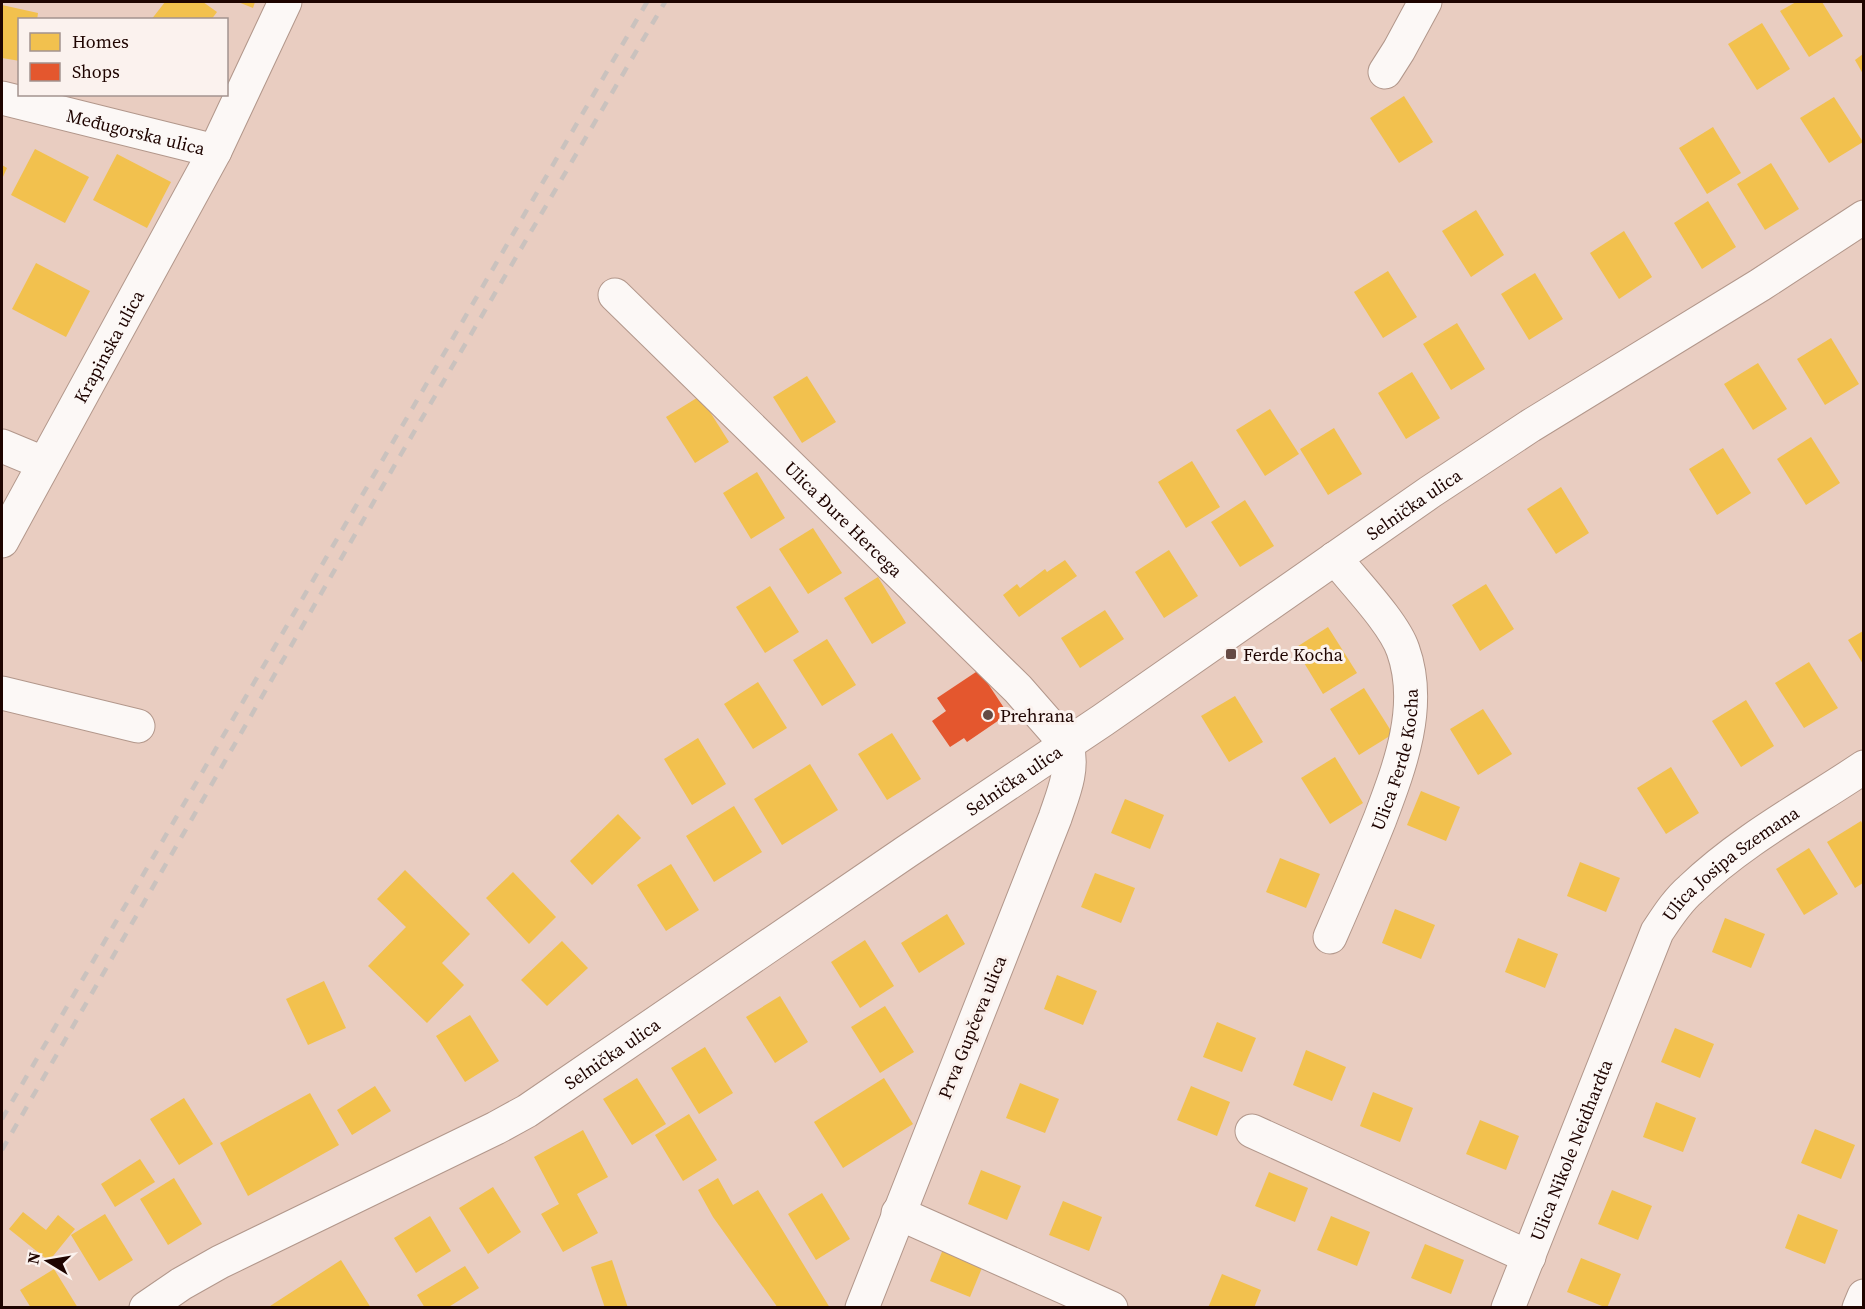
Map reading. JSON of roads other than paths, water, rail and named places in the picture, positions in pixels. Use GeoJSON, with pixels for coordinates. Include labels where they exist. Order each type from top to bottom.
{"type":"FeatureCollection","features":[{"type":"Feature","properties":{"kind":"street","name":"Međugorska ulica"},"geometry":{"type":"LineString","coordinates":[[2,98],[215,151],[285,2]]}},
{"type":"Feature","properties":{"kind":"street"},"geometry":{"type":"LineString","coordinates":[[1385,72],[1425,2]]}},
{"type":"Feature","properties":{"kind":"street","name":"Krapinska ulica"},"geometry":{"type":"LineString","coordinates":[[2,541],[215,151]]}},
{"type":"Feature","properties":{"kind":"street","name":"Selnička ulica"},"geometry":{"type":"LineString","coordinates":[[146,1308],[181,1284],[220,1262],[527,1111],[1067,745],[1335,558],[1520,433],[1760,285],[1863,217]]}},
{"type":"Feature","properties":{"kind":"street","name":"Ulica Đure Hercega"},"geometry":{"type":"LineString","coordinates":[[615,296],[961,632],[1018,689],[1067,745]]}},
{"type":"Feature","properties":{"kind":"street"},"geometry":{"type":"LineString","coordinates":[[2,446],[43,463]]}},
{"type":"Feature","properties":{"kind":"street","name":"Ulica Ferde Kocha"},"geometry":{"type":"LineString","coordinates":[[1330,937],[1366,854],[1401,763],[1407,732],[1411,677],[1403,648],[1388,623],[1335,558]]}},
{"type":"Feature","properties":{"kind":"street"},"geometry":{"type":"LineString","coordinates":[[2,693],[138,726]]}},
{"type":"Feature","properties":{"kind":"street","name":"Prva Gupčeva ulica"},"geometry":{"type":"LineString","coordinates":[[862,1308],[1055,818],[1070,766],[1067,745]]}},
{"type":"Feature","properties":{"kind":"street","name":"Ulica Josipa Szemana"},"geometry":{"type":"LineString","coordinates":[[1633,993],[1657,932],[1690,889],[1763,832],[1863,766]]}},
{"type":"Feature","properties":{"kind":"street","name":"Ulica Nikole Neidhardta"},"geometry":{"type":"LineString","coordinates":[[1508,1308],[1633,993]]}},
{"type":"Feature","properties":{"kind":"street"},"geometry":{"type":"LineString","coordinates":[[1252,1131],[1529,1257]]}},
{"type":"Feature","properties":{"kind":"street"},"geometry":{"type":"LineString","coordinates":[[898,1213],[1111,1308]]}},
{"type":"Feature","properties":{"kind":"street"},"geometry":{"type":"LineString","coordinates":[[1859,1308],[1863,1296]]}},
{"type":"Feature","properties":{"kind":"railway"},"geometry":{"type":"LineString","coordinates":[[2,1119],[647,2]]}},
{"type":"Feature","properties":{"kind":"railway"},"geometry":{"type":"LineString","coordinates":[[2,1150],[400,456],[665,2]]}},
{"type":"Feature","properties":{"kind":"place","name":"Ferde Kocha"},"geometry":{"type":"Point","coordinates":[1231,654]}},
{"type":"Feature","properties":{"kind":"place","name":"Prehrana"},"geometry":{"type":"Point","coordinates":[988,715]}}]}
